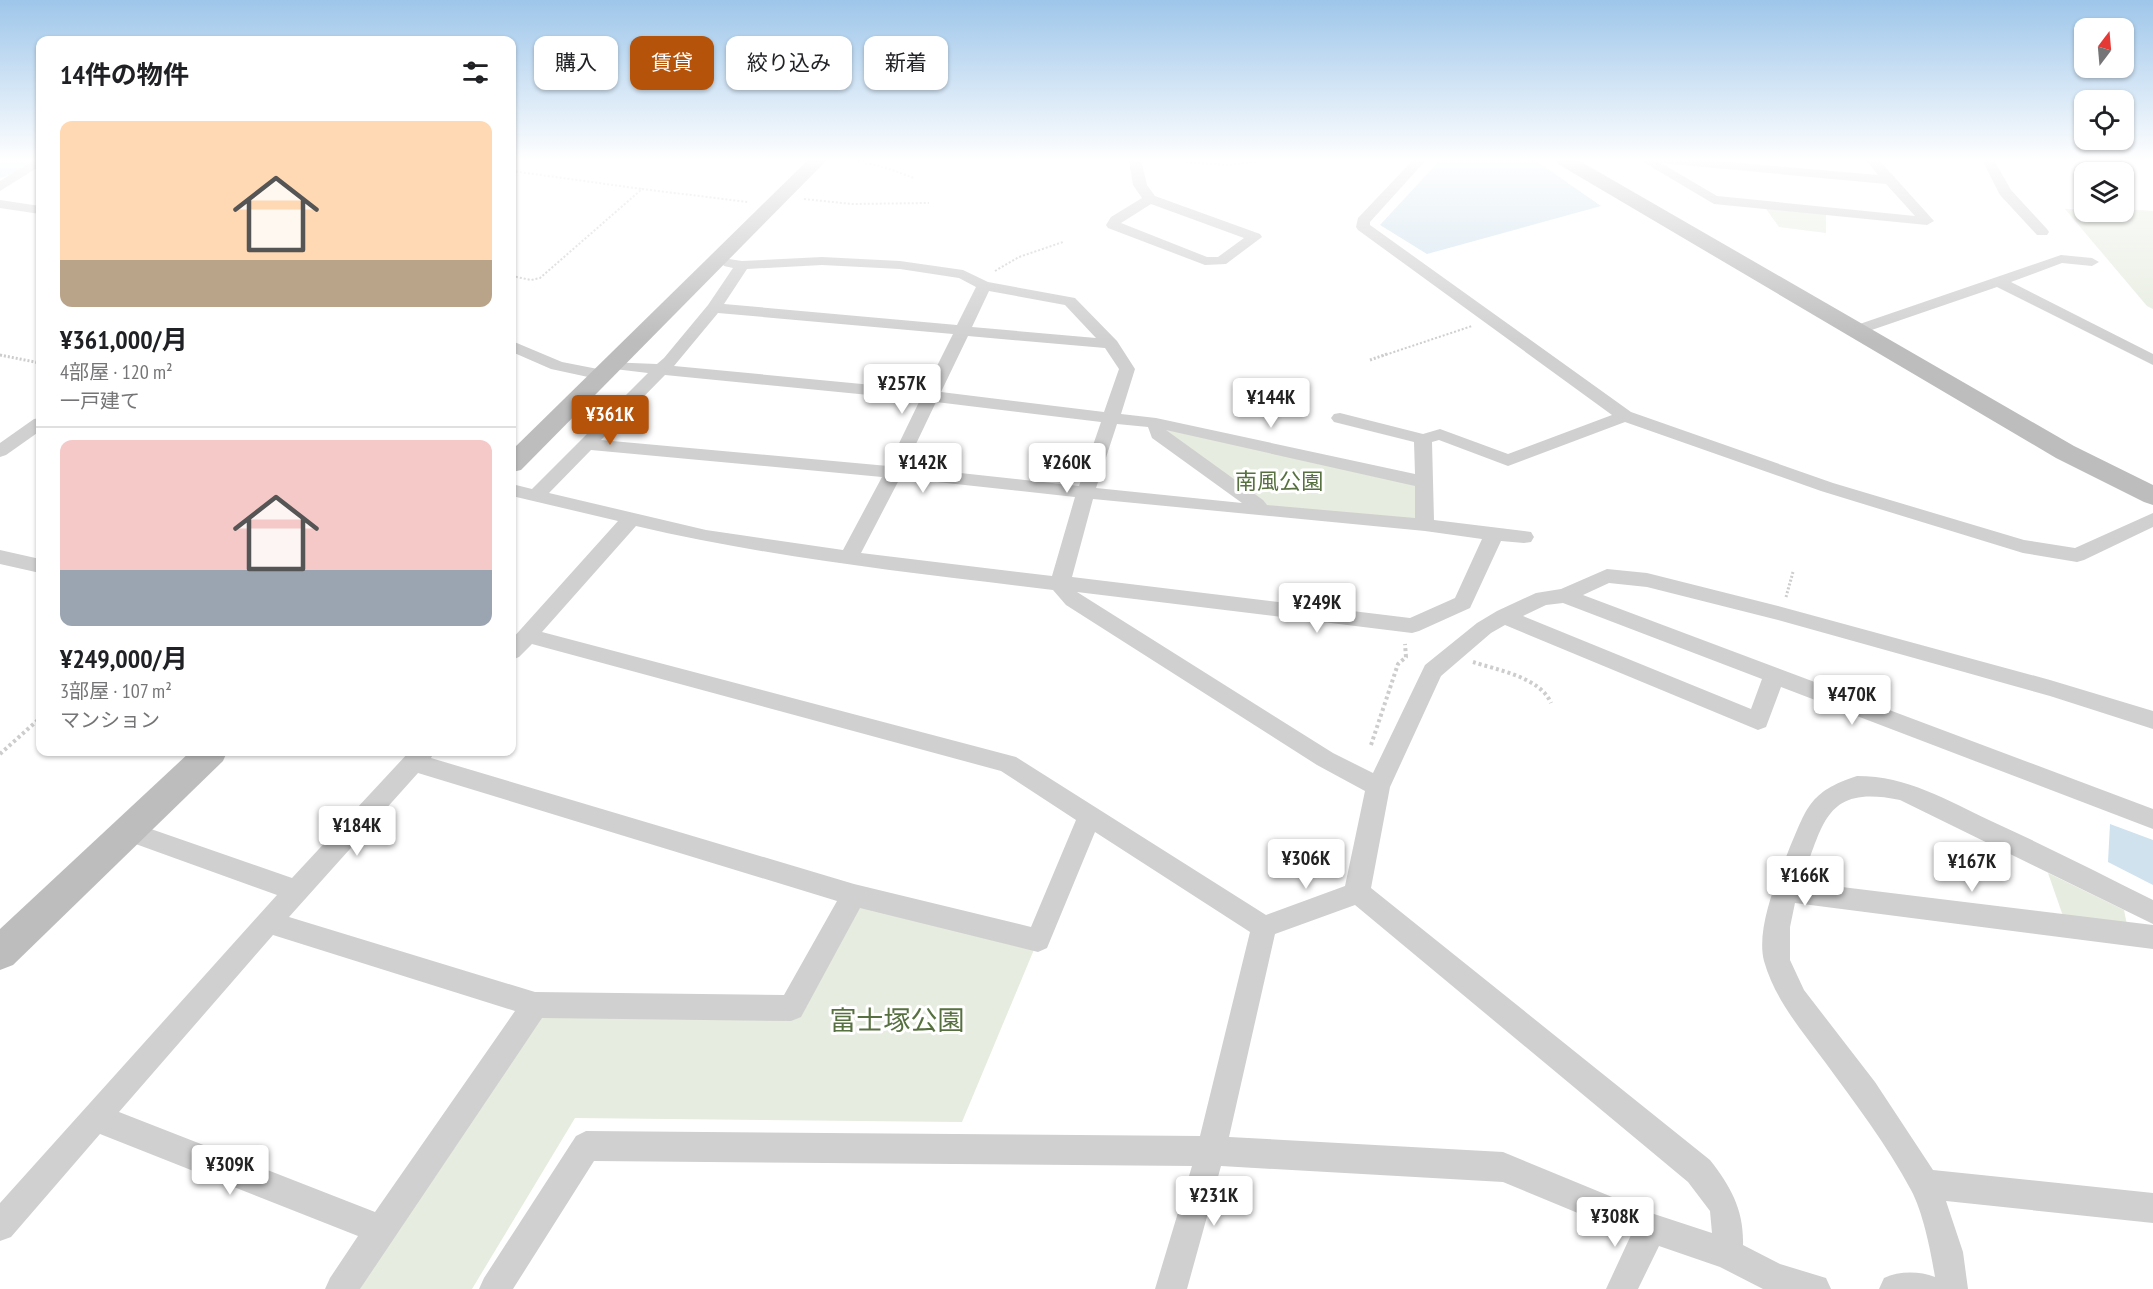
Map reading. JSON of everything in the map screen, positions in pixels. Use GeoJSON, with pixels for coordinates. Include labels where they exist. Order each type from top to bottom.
{"type":"FeatureCollection","features":[{"type":"Feature","properties":{"kind":"street"},"geometry":{"type":"LineString","coordinates":[[516,460],[756,220]]}},
{"type":"Feature","properties":{"kind":"street"},"geometry":{"type":"LineString","coordinates":[[1116,220],[1113,225],[1205,261],[1221,261],[1256,237],[1209,220]]}},
{"type":"Feature","properties":{"kind":"street"},"geometry":{"type":"LineString","coordinates":[[1364,220],[1363,227],[1625,416],[1827,488],[2023,546],[2077,555],[2153,519]]}},
{"type":"Feature","properties":{"kind":"street"},"geometry":{"type":"LineString","coordinates":[[1667,220],[2065,452],[2153,496]]}},
{"type":"Feature","properties":{"kind":"street"},"geometry":{"type":"LineString","coordinates":[[2031,220],[2042,232]]}},
{"type":"Feature","properties":{"kind":"street"},"geometry":{"type":"LineString","coordinates":[[1854,331],[2061,259],[2092,262]]}},
{"type":"Feature","properties":{"kind":"street"},"geometry":{"type":"LineString","coordinates":[[714,261],[742,265],[785,261],[868,262],[963,274],[982,284],[1070,301],[1111,344],[1127,369],[1085,494],[1067,565],[1059,584]]}},
{"type":"Feature","properties":{"kind":"street"},"geometry":{"type":"LineString","coordinates":[[536,495],[670,361],[714,308],[742,265]]}},
{"type":"Feature","properties":{"kind":"street"},"geometry":{"type":"LineString","coordinates":[[1998,282],[2153,360]]}},
{"type":"Feature","properties":{"kind":"street"},"geometry":{"type":"LineString","coordinates":[[849,558],[894,472],[962,331],[982,284]]}},
{"type":"Feature","properties":{"kind":"street"},"geometry":{"type":"LineString","coordinates":[[714,308],[1111,344]]}},
{"type":"Feature","properties":{"kind":"street"},"geometry":{"type":"LineString","coordinates":[[516,348],[557,366],[607,370],[671,370],[1111,416],[1156,423],[1425,482]]}},
{"type":"Feature","properties":{"kind":"street"},"geometry":{"type":"LineString","coordinates":[[1340,418],[1423,439],[1440,434],[1508,460],[1625,416]]}},
{"type":"Feature","properties":{"kind":"street"},"geometry":{"type":"LineString","coordinates":[[1156,423],[1158,434],[1256,504],[1261,511]]}},
{"type":"Feature","properties":{"kind":"street"},"geometry":{"type":"LineString","coordinates":[[0,451],[36,426]]}},
{"type":"Feature","properties":{"kind":"street"},"geometry":{"type":"LineString","coordinates":[[1423,439],[1425,525]]}},
{"type":"Feature","properties":{"kind":"street"},"geometry":{"type":"LineString","coordinates":[[587,444],[894,472],[1085,494],[1425,525],[1524,537]]}},
{"type":"Feature","properties":{"kind":"street"},"geometry":{"type":"LineString","coordinates":[[516,491],[706,536],[849,558],[1059,584],[1088,585],[1405,626],[1412,626],[1463,603],[1492,540],[1491,533]]}},
{"type":"Feature","properties":{"kind":"street"},"geometry":{"type":"LineString","coordinates":[[516,647],[631,519]]}},
{"type":"Feature","properties":{"kind":"street"},"geometry":{"type":"LineString","coordinates":[[0,557],[36,565]]}},
{"type":"Feature","properties":{"kind":"street"},"geometry":{"type":"LineString","coordinates":[[1358,893],[1358,881],[1378,787],[1433,671],[1484,628],[1504,616],[1543,598],[1564,596],[1607,576],[1647,580],[1778,613],[2050,688],[2153,720]]}},
{"type":"Feature","properties":{"kind":"street"},"geometry":{"type":"LineString","coordinates":[[1059,584],[1074,600],[1347,771],[1378,787]]}},
{"type":"Feature","properties":{"kind":"street"},"geometry":{"type":"LineString","coordinates":[[1564,596],[2153,819]]}},
{"type":"Feature","properties":{"kind":"street"},"geometry":{"type":"LineString","coordinates":[[1504,616],[1758,721],[1774,675]]}},
{"type":"Feature","properties":{"kind":"street"},"geometry":{"type":"LineString","coordinates":[[527,635],[1008,764],[1264,927]]}},
{"type":"Feature","properties":{"kind":"street"},"geometry":{"type":"LineString","coordinates":[[0,952],[207,756]]}},
{"type":"Feature","properties":{"kind":"street"},"geometry":{"type":"LineString","coordinates":[[0,1226],[268,922],[419,757],[854,895],[1038,939],[1090,816]]}},
{"type":"Feature","properties":{"kind":"street"},"geometry":{"type":"LineString","coordinates":[[1952,1289],[1947,1252],[1925,1184],[1866,1092],[1794,999],[1777,960],[1777,927],[1785,891],[1817,812],[1827,800],[1849,789],[1880,786],[1904,791],[2153,913]]}},
{"type":"Feature","properties":{"kind":"street"},"geometry":{"type":"LineString","coordinates":[[128,831],[297,891]]}},
{"type":"Feature","properties":{"kind":"street"},"geometry":{"type":"LineString","coordinates":[[1785,891],[2153,937]]}},
{"type":"Feature","properties":{"kind":"street"},"geometry":{"type":"LineString","coordinates":[[1264,927],[1358,893]]}},
{"type":"Feature","properties":{"kind":"street"},"geometry":{"type":"LineString","coordinates":[[1358,893],[1699,1171],[1724,1203],[1729,1230],[1727,1254]]}},
{"type":"Feature","properties":{"kind":"street"},"geometry":{"type":"LineString","coordinates":[[268,922],[535,1005],[791,1008],[854,895]]}},
{"type":"Feature","properties":{"kind":"street"},"geometry":{"type":"LineString","coordinates":[[1172,1289],[1211,1151],[1264,927]]}},
{"type":"Feature","properties":{"kind":"street"},"geometry":{"type":"LineString","coordinates":[[341,1289],[535,1005]]}},
{"type":"Feature","properties":{"kind":"street"},"geometry":{"type":"LineString","coordinates":[[96,1118],[381,1230]]}},
{"type":"Feature","properties":{"kind":"street"},"geometry":{"type":"LineString","coordinates":[[495,1289],[586,1146],[1211,1151],[1503,1167],[1651,1228],[1727,1254],[1776,1280],[1815,1289]]}},
{"type":"Feature","properties":{"kind":"street"},"geometry":{"type":"LineString","coordinates":[[1925,1184],[2153,1208]]}},
{"type":"Feature","properties":{"kind":"street"},"geometry":{"type":"LineString","coordinates":[[1622,1289],[1651,1228]]}},
{"type":"Feature","properties":{"kind":"street"},"geometry":{"type":"LineString","coordinates":[[1896,1289],[1925,1289]]}},
{"type":"Feature","properties":{"kind":"path"},"geometry":{"type":"LineString","coordinates":[[516,277],[535,280],[540,278],[606,220]]}},
{"type":"Feature","properties":{"kind":"path"},"geometry":{"type":"LineString","coordinates":[[982,284],[1019,257],[1063,242]]}},
{"type":"Feature","properties":{"kind":"path"},"geometry":{"type":"LineString","coordinates":[[1370,360],[1491,319]]}},
{"type":"Feature","properties":{"kind":"path"},"geometry":{"type":"LineString","coordinates":[[0,355],[36,362]]}},
{"type":"Feature","properties":{"kind":"path"},"geometry":{"type":"LineString","coordinates":[[1347,771],[1368,760],[1372,752],[1371,745],[1398,664],[1406,657],[1405,626]]}},
{"type":"Feature","properties":{"kind":"path"},"geometry":{"type":"LineString","coordinates":[[1452,654],[1536,686],[1548,693],[1551,704]]}},
{"type":"Feature","properties":{"kind":"path"},"geometry":{"type":"LineString","coordinates":[[0,754],[36,722]]}},
{"type":"Feature","properties":{"kind":"green space"},"geometry":{"type":"Polygon","coordinates":[[[1774,220],[1826,220],[1826,233],[1779,227],[1774,220]]]}},
{"type":"Feature","properties":{"kind":"green space"},"geometry":{"type":"Polygon","coordinates":[[[2153,220],[2153,309],[2147,306],[2076,222],[2153,220]]]}},
{"type":"Feature","properties":{"kind":"green space","name":"南風公園"},"geometry":{"type":"Polygon","coordinates":[[[1156,423],[1425,482],[1425,525],[1261,511],[1156,423]]]}},
{"type":"Feature","properties":{"kind":"green space"},"geometry":{"type":"Polygon","coordinates":[[[2048,873],[2124,910],[2127,925],[2063,916],[2048,873]]]}},
{"type":"Feature","properties":{"kind":"green space","name":"富士塚公園"},"geometry":{"type":"Polygon","coordinates":[[[854,895],[1038,940],[962,1122],[575,1118],[472,1289],[341,1289],[535,1005],[791,1008],[854,895]]]}},
{"type":"Feature","properties":{"kind":"water"},"geometry":{"type":"Polygon","coordinates":[[[1384,220],[1550,220],[1427,254],[1380,225],[1384,220]]]}},
{"type":"Feature","properties":{"kind":"water"},"geometry":{"type":"Polygon","coordinates":[[[2110,824],[2153,840],[2153,885],[2108,862],[2110,824]]]}}]}
